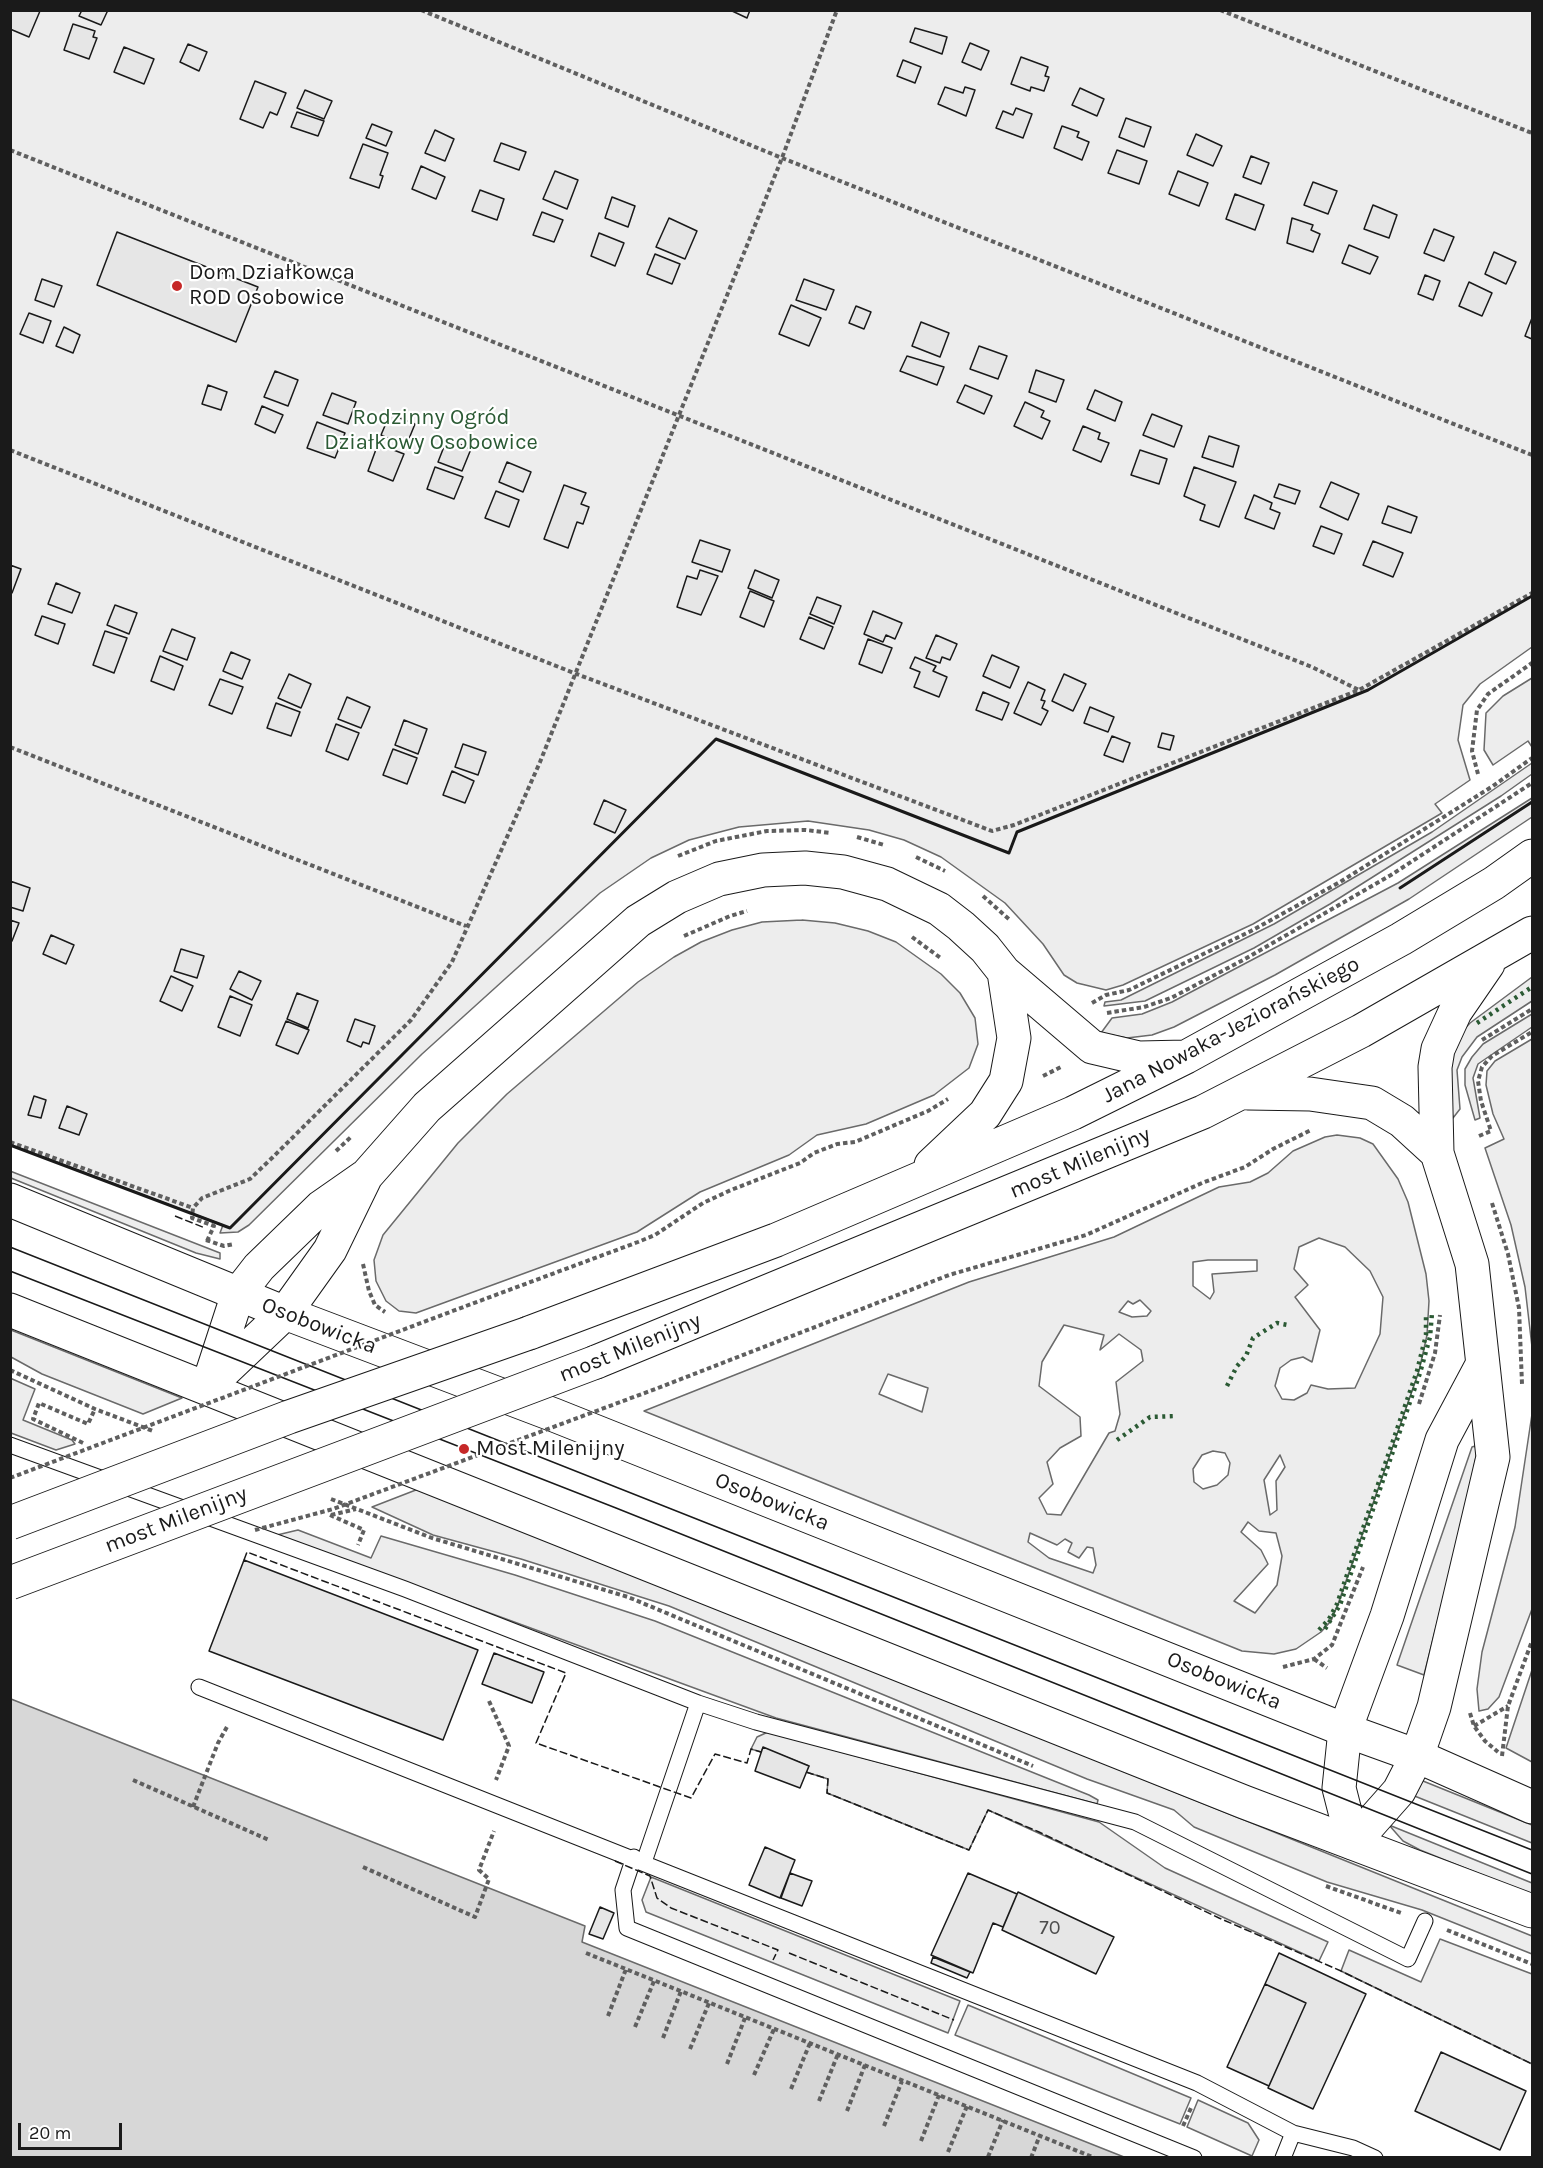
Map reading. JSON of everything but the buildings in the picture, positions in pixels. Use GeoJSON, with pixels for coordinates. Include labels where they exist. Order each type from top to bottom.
{"type":"FeatureCollection","features":[{"type":"Feature","properties":{"kind":"main road","name":"Jana Nowaka-Jeziorańskiego"},"geometry":{"type":"LineString","coordinates":[[917,1178],[1073,1113],[1186,1057],[1401,939],[1494,883],[1533,856]]}},
{"type":"Feature","properties":{"kind":"main road"},"geometry":{"type":"LineString","coordinates":[[207,1387],[238,1294],[259,1266],[321,1207],[366,1176],[428,1107],[638,921],[677,897],[719,879],[763,870],[805,868],[843,872],[887,884],[939,909],[985,948],[1004,972],[1092,1047],[1139,1058],[1186,1057]]}},
{"type":"Feature","properties":{"kind":"main road"},"geometry":{"type":"LineString","coordinates":[[1242,1093],[1492,958],[1533,933]]}},
{"type":"Feature","properties":{"kind":"main road"},"geometry":{"type":"LineString","coordinates":[[1353,1843],[1399,1791],[1417,1756],[1434,1707],[1492,1457],[1472,1264],[1437,1153],[1435,1067],[1437,1049],[1455,1012],[1492,958]]}},
{"type":"Feature","properties":{"kind":"main road"},"geometry":{"type":"LineString","coordinates":[[917,1178],[985,1114],[1006,1081],[1014,1038],[1004,972]]}},
{"type":"Feature","properties":{"kind":"main road"},"geometry":{"type":"LineString","coordinates":[[1242,1093],[1310,1094],[1372,1102],[1402,1121],[1437,1153]]}},
{"type":"Feature","properties":{"kind":"main road","name":"most Milenijny"},"geometry":{"type":"LineString","coordinates":[[10,1583],[596,1362],[840,1263],[1242,1093]]}},
{"type":"Feature","properties":{"kind":"main road"},"geometry":{"type":"LineString","coordinates":[[207,1387],[285,1313],[330,1250],[366,1176]]}},
{"type":"Feature","properties":{"kind":"main road","name":"most Milenijny"},"geometry":{"type":"LineString","coordinates":[[10,1523],[289,1417],[529,1333],[776,1240],[917,1178]]}},
{"type":"Feature","properties":{"kind":"main road","name":"Osobowicka"},"geometry":{"type":"LineString","coordinates":[[10,1200],[285,1313],[554,1415],[1345,1730],[1417,1756],[1533,1806]]}},
{"type":"Feature","properties":{"kind":"main road"},"geometry":{"type":"LineString","coordinates":[[10,1310],[1233,1798],[1533,1911]]}},
{"type":"Feature","properties":{"kind":"main road"},"geometry":{"type":"LineString","coordinates":[[1353,1843],[1340,1788],[1345,1730],[1387,1616],[1442,1440],[1482,1365]]}},
{"type":"Feature","properties":{"kind":"lane"},"geometry":{"type":"LineString","coordinates":[[10,1445],[405,1589],[698,1703],[756,1722],[1135,1822],[1408,1959],[1425,1921]]}},
{"type":"Feature","properties":{"kind":"lane"},"geometry":{"type":"LineString","coordinates":[[199,1687],[639,1859],[1202,2085],[1293,2133],[1353,2148],[1375,2157]]}},
{"type":"Feature","properties":{"kind":"lane"},"geometry":{"type":"LineString","coordinates":[[698,1703],[639,1859],[622,1890],[627,1928],[1194,2157]]}},
{"type":"Feature","properties":{"kind":"lane"},"geometry":{"type":"LineString","coordinates":[[1283,2157],[1293,2133]]}},
{"type":"Feature","properties":{"kind":"path"},"geometry":{"type":"LineString","coordinates":[[421,10],[782,158],[1533,455]]}},
{"type":"Feature","properties":{"kind":"path"},"geometry":{"type":"LineString","coordinates":[[207,1241],[214,1226],[192,1218],[194,1208],[202,1198],[250,1179],[411,1020],[452,962],[466,926],[513,825],[782,158],[837,10]]}},
{"type":"Feature","properties":{"kind":"path"},"geometry":{"type":"LineString","coordinates":[[1220,10],[1533,134]]}},
{"type":"Feature","properties":{"kind":"path"},"geometry":{"type":"LineString","coordinates":[[10,150],[1312,667],[1359,690]]}},
{"type":"Feature","properties":{"kind":"path"},"geometry":{"type":"LineString","coordinates":[[10,450],[574,673],[992,831],[1035,817],[1359,690],[1533,593]]}},
{"type":"Feature","properties":{"kind":"path"},"geometry":{"type":"LineString","coordinates":[[1478,774],[1472,751],[1477,710],[1488,694],[1533,663]]}},
{"type":"Feature","properties":{"kind":"path"},"geometry":{"type":"LineString","coordinates":[[10,747],[466,926]]}},
{"type":"Feature","properties":{"kind":"path"},"geometry":{"type":"LineString","coordinates":[[1084,1006],[1159,975],[1341,882],[1493,786],[1533,758]]}},
{"type":"Feature","properties":{"kind":"path"},"geometry":{"type":"LineString","coordinates":[[1106,1014],[1144,1007],[1171,998],[1245,959],[1391,874],[1533,783]]}},
{"type":"Feature","properties":{"kind":"path"},"geometry":{"type":"LineString","coordinates":[[670,860],[716,841],[746,835],[806,830],[839,834]]}},
{"type":"Feature","properties":{"kind":"path"},"geometry":{"type":"LineString","coordinates":[[848,836],[888,846]]}},
{"type":"Feature","properties":{"kind":"path"},"geometry":{"type":"LineString","coordinates":[[908,853],[953,876]]}},
{"type":"Feature","properties":{"kind":"path"},"geometry":{"type":"LineString","coordinates":[[979,893],[1014,924]]}},
{"type":"Feature","properties":{"kind":"path"},"geometry":{"type":"LineString","coordinates":[[680,938],[730,916],[751,910]]}},
{"type":"Feature","properties":{"kind":"path"},"geometry":{"type":"LineString","coordinates":[[905,932],[944,961]]}},
{"type":"Feature","properties":{"kind":"path"},"geometry":{"type":"LineString","coordinates":[[1480,1041],[1533,1009]]}},
{"type":"Feature","properties":{"kind":"path"},"geometry":{"type":"LineString","coordinates":[[1479,1136],[1491,1131],[1481,1101],[1478,1081],[1482,1067],[1492,1056],[1533,1032]]}},
{"type":"Feature","properties":{"kind":"path"},"geometry":{"type":"LineString","coordinates":[[1034,1076],[1041,1077],[1069,1064]]}},
{"type":"Feature","properties":{"kind":"path"},"geometry":{"type":"LineString","coordinates":[[10,1478],[638,1242],[703,1203],[800,1163],[825,1148],[855,1142],[928,1111],[954,1094]]}},
{"type":"Feature","properties":{"kind":"path"},"geometry":{"type":"LineString","coordinates":[[250,1531],[333,1509],[658,1388],[949,1275],[1086,1234],[1202,1183],[1245,1167],[1273,1149],[1317,1128]]}},
{"type":"Feature","properties":{"kind":"path"},"geometry":{"type":"LineString","coordinates":[[334,1154],[358,1130]]}},
{"type":"Feature","properties":{"kind":"path"},"geometry":{"type":"LineString","coordinates":[[10,1142],[194,1208]]}},
{"type":"Feature","properties":{"kind":"path"},"geometry":{"type":"LineString","coordinates":[[199,1238],[225,1246],[242,1241]]}},
{"type":"Feature","properties":{"kind":"path"},"geometry":{"type":"LineString","coordinates":[[362,1258],[369,1292],[375,1305]]}},
{"type":"Feature","properties":{"kind":"path"},"geometry":{"type":"LineString","coordinates":[[1416,1415],[1435,1353],[1441,1311]]}},
{"type":"Feature","properties":{"kind":"path"},"geometry":{"type":"LineString","coordinates":[[10,1370],[95,1409],[159,1433]]}},
{"type":"Feature","properties":{"kind":"path"},"geometry":{"type":"LineString","coordinates":[[75,1437],[33,1419],[39,1403],[88,1424],[95,1409]]}},
{"type":"Feature","properties":{"kind":"path"},"geometry":{"type":"LineString","coordinates":[[357,1509],[330,1515],[364,1530],[358,1545]]}},
{"type":"Feature","properties":{"kind":"path"},"geometry":{"type":"LineString","coordinates":[[432,1539],[628,1598],[1037,1768]]}},
{"type":"Feature","properties":{"kind":"path"},"geometry":{"type":"LineString","coordinates":[[1327,1668],[1314,1659],[1332,1645],[1367,1557]]}},
{"type":"Feature","properties":{"kind":"path"},"geometry":{"type":"LineString","coordinates":[[1502,1756],[1508,1706],[1533,1641]]}},
{"type":"Feature","properties":{"kind":"path"},"geometry":{"type":"LineString","coordinates":[[488,1800],[509,1746],[489,1701]]}},
{"type":"Feature","properties":{"kind":"path"},"geometry":{"type":"LineString","coordinates":[[1469,1705],[1474,1726],[1485,1741],[1502,1756],[1512,1761]]}},
{"type":"Feature","properties":{"kind":"path"},"geometry":{"type":"LineString","coordinates":[[1474,1726],[1508,1706]]}},
{"type":"Feature","properties":{"kind":"path"},"geometry":{"type":"LineString","coordinates":[[193,1807],[218,1743]]}},
{"type":"Feature","properties":{"kind":"path"},"geometry":{"type":"LineString","coordinates":[[133,1780],[269,1840]]}},
{"type":"Feature","properties":{"kind":"path"},"geometry":{"type":"LineString","coordinates":[[363,1868],[476,1917],[489,1879],[479,1870],[504,1806]]}},
{"type":"Feature","properties":{"kind":"path"},"geometry":{"type":"LineString","coordinates":[[1315,1883],[1425,1921],[1533,1964]]}},
{"type":"Feature","properties":{"kind":"path"},"geometry":{"type":"LineString","coordinates":[[586,1953],[1095,2157]]}},
{"type":"Feature","properties":{"kind":"path"},"geometry":{"type":"LineString","coordinates":[[608,2016],[626,1969]]}},
{"type":"Feature","properties":{"kind":"path"},"geometry":{"type":"LineString","coordinates":[[635,2027],[654,1980]]}},
{"type":"Feature","properties":{"kind":"path"},"geometry":{"type":"LineString","coordinates":[[663,2038],[681,1991]]}},
{"type":"Feature","properties":{"kind":"path"},"geometry":{"type":"LineString","coordinates":[[690,2049],[709,2002]]}},
{"type":"Feature","properties":{"kind":"path"},"geometry":{"type":"LineString","coordinates":[[727,2064],[746,2018]]}},
{"type":"Feature","properties":{"kind":"path"},"geometry":{"type":"LineString","coordinates":[[754,2075],[774,2029]]}},
{"type":"Feature","properties":{"kind":"path"},"geometry":{"type":"LineString","coordinates":[[792,2089],[810,2043]]}},
{"type":"Feature","properties":{"kind":"path"},"geometry":{"type":"LineString","coordinates":[[819,2101],[838,2054]]}},
{"type":"Feature","properties":{"kind":"path"},"geometry":{"type":"LineString","coordinates":[[847,2111],[865,2066]]}},
{"type":"Feature","properties":{"kind":"path"},"geometry":{"type":"LineString","coordinates":[[884,2126],[902,2080]]}},
{"type":"Feature","properties":{"kind":"path"},"geometry":{"type":"LineString","coordinates":[[1174,2149],[1202,2085]]}},
{"type":"Feature","properties":{"kind":"path"},"geometry":{"type":"LineString","coordinates":[[921,2141],[939,2095]]}},
{"type":"Feature","properties":{"kind":"path"},"geometry":{"type":"LineString","coordinates":[[948,2152],[967,2106]]}},
{"type":"Feature","properties":{"kind":"path"},"geometry":{"type":"LineString","coordinates":[[988,2157],[1003,2120]]}},
{"type":"Feature","properties":{"kind":"path"},"geometry":{"type":"LineString","coordinates":[[1031,2157],[1040,2136]]}},
{"type":"Feature","properties":{"kind":"path"},"geometry":{"type":"LineString","coordinates":[[1075,2157],[1078,2151]]}},
{"type":"Feature","properties":{"kind":"shaded area","name":"Rodzinny Ogród Działkowy Osobowice"},"geometry":{"type":"Polygon","coordinates":[[[10,11],[1532,11],[1532,647],[1480,684],[1463,705],[1458,740],[1470,780],[1435,804],[1442,813],[1253,924],[1123,985],[1106,990],[1077,983],[1064,975],[1043,944],[1005,903],[941,857],[904,840],[869,830],[808,821],[739,827],[689,840],[651,858],[600,893],[422,1054],[249,1225],[238,1232],[220,1233],[223,1225],[11,1145],[10,11]]]}},
{"type":"Feature","properties":{"kind":"shaded area"},"geometry":{"type":"Polygon","coordinates":[[[1532,678],[1532,747],[1528,741],[1493,765],[1484,750],[1486,713],[1503,696],[1532,678]]]}},
{"type":"Feature","properties":{"kind":"shaded area"},"geometry":{"type":"Polygon","coordinates":[[[1532,763],[1532,774],[1501,796],[1330,904],[1254,948],[1145,1001],[1104,1006],[1105,1002],[1121,1000],[1274,924],[1432,832],[1532,763]]]}},
{"type":"Feature","properties":{"kind":"shaded area"},"geometry":{"type":"Polygon","coordinates":[[[1532,798],[1532,817],[1409,899],[1275,975],[1174,1027],[1152,1035],[1127,1038],[1101,1033],[1112,1018],[1142,1014],[1172,1002],[1398,883],[1532,798]]]}},
{"type":"Feature","properties":{"kind":"shaded area"},"geometry":{"type":"Polygon","coordinates":[[[802,920],[835,923],[868,931],[896,942],[941,974],[960,993],[975,1018],[978,1044],[969,1068],[934,1095],[866,1124],[817,1135],[789,1155],[700,1192],[637,1232],[416,1313],[399,1311],[386,1301],[376,1281],[374,1260],[383,1235],[458,1143],[507,1094],[638,982],[674,957],[701,942],[732,930],[762,922],[802,920]]]}},
{"type":"Feature","properties":{"kind":"shaded area"},"geometry":{"type":"Polygon","coordinates":[[[1532,977],[1532,1001],[1477,1037],[1462,1057],[1457,1070],[1460,1109],[1453,1118],[1446,1084],[1457,1037],[1470,1023],[1532,977]]]}},
{"type":"Feature","properties":{"kind":"shaded area"},"geometry":{"type":"Polygon","coordinates":[[[1532,1014],[1532,1027],[1478,1064],[1473,1078],[1480,1118],[1475,1120],[1465,1085],[1465,1069],[1483,1044],[1532,1014]]]}},
{"type":"Feature","properties":{"kind":"shaded area"},"geometry":{"type":"Polygon","coordinates":[[[1532,1039],[1532,1347],[1525,1287],[1511,1225],[1485,1148],[1504,1139],[1493,1114],[1486,1085],[1487,1071],[1495,1061],[1532,1039]]]}},
{"type":"Feature","properties":{"kind":"shaded area"},"geometry":{"type":"Polygon","coordinates":[[[1337,1135],[1360,1138],[1373,1144],[1398,1179],[1408,1202],[1426,1274],[1429,1301],[1427,1335],[1419,1371],[1338,1604],[1331,1621],[1321,1632],[1296,1649],[1274,1654],[1242,1651],[644,1411],[969,1282],[1114,1237],[1219,1187],[1250,1182],[1268,1173],[1293,1151],[1325,1137],[1337,1135]],[[1319,1238],[1299,1247],[1294,1269],[1308,1285],[1295,1297],[1320,1330],[1312,1362],[1303,1357],[1291,1360],[1280,1368],[1275,1386],[1282,1399],[1294,1400],[1307,1393],[1311,1385],[1328,1389],[1355,1388],[1380,1334],[1383,1297],[1370,1271],[1345,1247],[1319,1238]],[[1257,1260],[1193,1262],[1193,1286],[1210,1299],[1214,1292],[1212,1274],[1257,1271],[1257,1260]],[[1140,1300],[1133,1304],[1128,1301],[1119,1312],[1132,1317],[1147,1316],[1151,1311],[1140,1300]],[[1064,1325],[1042,1362],[1039,1386],[1080,1417],[1081,1436],[1060,1448],[1047,1462],[1053,1484],[1039,1498],[1047,1514],[1061,1515],[1109,1433],[1115,1431],[1120,1414],[1116,1382],[1143,1361],[1141,1350],[1119,1334],[1100,1350],[1104,1335],[1064,1325]],[[888,1374],[879,1394],[922,1412],[928,1388],[888,1374]],[[1213,1451],[1202,1455],[1193,1469],[1194,1482],[1203,1489],[1217,1485],[1228,1475],[1230,1463],[1225,1453],[1213,1451]],[[1280,1455],[1264,1480],[1270,1515],[1277,1510],[1276,1481],[1285,1467],[1280,1455]],[[1248,1522],[1241,1532],[1261,1550],[1268,1564],[1234,1601],[1255,1613],[1277,1585],[1282,1556],[1276,1533],[1259,1531],[1248,1522]],[[1030,1533],[1028,1542],[1049,1558],[1093,1573],[1096,1565],[1093,1548],[1087,1547],[1079,1558],[1068,1552],[1072,1543],[1065,1539],[1057,1545],[1030,1533]]]}},
{"type":"Feature","properties":{"kind":"shaded area"},"geometry":{"type":"Polygon","coordinates":[[[10,1171],[220,1253],[220,1259],[196,1253],[11,1178],[10,1171]]]}},
{"type":"Feature","properties":{"kind":"shaded area"},"geometry":{"type":"Polygon","coordinates":[[[11,1330],[182,1398],[143,1414],[42,1374],[11,1357],[11,1330]]]}},
{"type":"Feature","properties":{"kind":"shaded area"},"geometry":{"type":"Polygon","coordinates":[[[10,1378],[35,1389],[23,1420],[72,1440],[75,1444],[56,1450],[11,1433],[10,1378]]]}},
{"type":"Feature","properties":{"kind":"shaded area"},"geometry":{"type":"Polygon","coordinates":[[[1532,1414],[1532,1609],[1499,1697],[1488,1709],[1479,1711],[1477,1689],[1482,1652],[1515,1527],[1532,1414]]]}},
{"type":"Feature","properties":{"kind":"shaded area"},"geometry":{"type":"Polygon","coordinates":[[[1475,1446],[1477,1452],[1465,1512],[1424,1675],[1397,1665],[1472,1447],[1475,1446]]]}},
{"type":"Feature","properties":{"kind":"shaded area"},"geometry":{"type":"Polygon","coordinates":[[[421,1488],[1532,1936],[1532,1954],[1422,1910],[1327,1882],[1194,1827],[1174,1810],[1087,1779],[669,1606],[521,1559],[433,1535],[372,1507],[421,1488]]]}},
{"type":"Feature","properties":{"kind":"shaded area"},"geometry":{"type":"Polygon","coordinates":[[[298,1530],[371,1558],[381,1536],[515,1575],[655,1621],[1089,1795],[1098,1800],[1097,1804],[776,1718],[277,1535],[298,1530]]]}},
{"type":"Feature","properties":{"kind":"shaded area"},"geometry":{"type":"Polygon","coordinates":[[[1532,1670],[1532,1762],[1506,1748],[1532,1670]]]}},
{"type":"Feature","properties":{"kind":"shaded area"},"geometry":{"type":"Polygon","coordinates":[[[11,1699],[585,1926],[582,1942],[1124,2157],[11,2157],[11,1699]]]}},
{"type":"Feature","properties":{"kind":"shaded area"},"geometry":{"type":"Polygon","coordinates":[[[768,1732],[1099,1822],[1165,1868],[1328,1942],[1319,1961],[988,1810],[969,1850],[827,1793],[828,1779],[806,1772],[809,1766],[763,1748],[761,1752],[751,1749],[757,1737],[768,1732]]]}},
{"type":"Feature","properties":{"kind":"shaded area"},"geometry":{"type":"Polygon","coordinates":[[[1423,1781],[1532,1825],[1532,1843],[1412,1795],[1423,1781]]]}},
{"type":"Feature","properties":{"kind":"shaded area"},"geometry":{"type":"Polygon","coordinates":[[[1389,1825],[1532,1883],[1532,1895],[1420,1850],[1403,1841],[1389,1825]]]}},
{"type":"Feature","properties":{"kind":"shaded area"},"geometry":{"type":"Polygon","coordinates":[[[651,1877],[960,2001],[948,2033],[646,1912],[642,1900],[651,1877]]]}},
{"type":"Feature","properties":{"kind":"shaded area"},"geometry":{"type":"Polygon","coordinates":[[[1440,1939],[1532,1974],[1532,2064],[1341,1971],[1349,1950],[1421,1982],[1440,1939]]]}},
{"type":"Feature","properties":{"kind":"shaded area"},"geometry":{"type":"Polygon","coordinates":[[[968,2005],[1191,2098],[1180,2124],[955,2035],[968,2005]]]}},
{"type":"Feature","properties":{"kind":"shaded area"},"geometry":{"type":"Polygon","coordinates":[[[1198,2100],[1248,2123],[1259,2140],[1252,2156],[1187,2127],[1198,2100]]]}},
{"type":"Feature","properties":{"kind":"tram line"},"geometry":{"type":"LineString","coordinates":[[10,1247],[1532,1850]]}},
{"type":"Feature","properties":{"kind":"tram line"},"geometry":{"type":"LineString","coordinates":[[10,1271],[616,1508],[1532,1874]]}},
{"type":"Feature","properties":{"kind":"hedge"},"geometry":{"type":"LineString","coordinates":[[1477,1023],[1532,987]]}},
{"type":"Feature","properties":{"kind":"hedge"},"geometry":{"type":"LineString","coordinates":[[1325,1629],[1340,1605],[1420,1373],[1430,1337],[1432,1313]]}},
{"type":"Feature","properties":{"kind":"hedge"},"geometry":{"type":"LineString","coordinates":[[1319,1630],[1329,1619],[1337,1604],[1417,1371],[1426,1335],[1426,1314]]}},
{"type":"Feature","properties":{"kind":"hedge"},"geometry":{"type":"LineString","coordinates":[[1227,1386],[1237,1366],[1246,1356],[1253,1338],[1277,1323],[1288,1325]]}},
{"type":"Feature","properties":{"kind":"hedge"},"geometry":{"type":"LineString","coordinates":[[1117,1440],[1150,1417],[1176,1416]]}},
{"type":"Feature","properties":{"kind":"fence"},"geometry":{"type":"LineString","coordinates":[[175,1216],[205,1228]]}},
{"type":"Feature","properties":{"kind":"fence"},"geometry":{"type":"LineString","coordinates":[[244,1560],[247,1552],[566,1673],[536,1743],[691,1798],[715,1754],[747,1763],[751,1749],[761,1752]]}},
{"type":"Feature","properties":{"kind":"fence"},"geometry":{"type":"LineString","coordinates":[[806,1772],[828,1779],[827,1793],[969,1850],[988,1810],[1219,1918],[1341,1971],[1532,2064]]}},
{"type":"Feature","properties":{"kind":"fence"},"geometry":{"type":"LineString","coordinates":[[615,1861],[650,1876],[657,1898],[671,1908],[778,1950],[773,1960]]}},
{"type":"Feature","properties":{"kind":"fence"},"geometry":{"type":"LineString","coordinates":[[789,1953],[954,2020]]}},
{"type":"Feature","properties":{"kind":"wall"},"geometry":{"type":"LineString","coordinates":[[10,1145],[230,1228],[716,739],[1009,853],[1017,832],[1368,690],[1532,596]]}},
{"type":"Feature","properties":{"kind":"wall"},"geometry":{"type":"LineString","coordinates":[[1400,888],[1532,802]]}},
{"type":"Feature","properties":{"kind":"place","name":"Dom Działkowca ROD Osobowice"},"geometry":{"type":"Point","coordinates":[177,286]}},
{"type":"Feature","properties":{"kind":"place","name":"Most Milenijny"},"geometry":{"type":"Point","coordinates":[464,1449]}}]}
